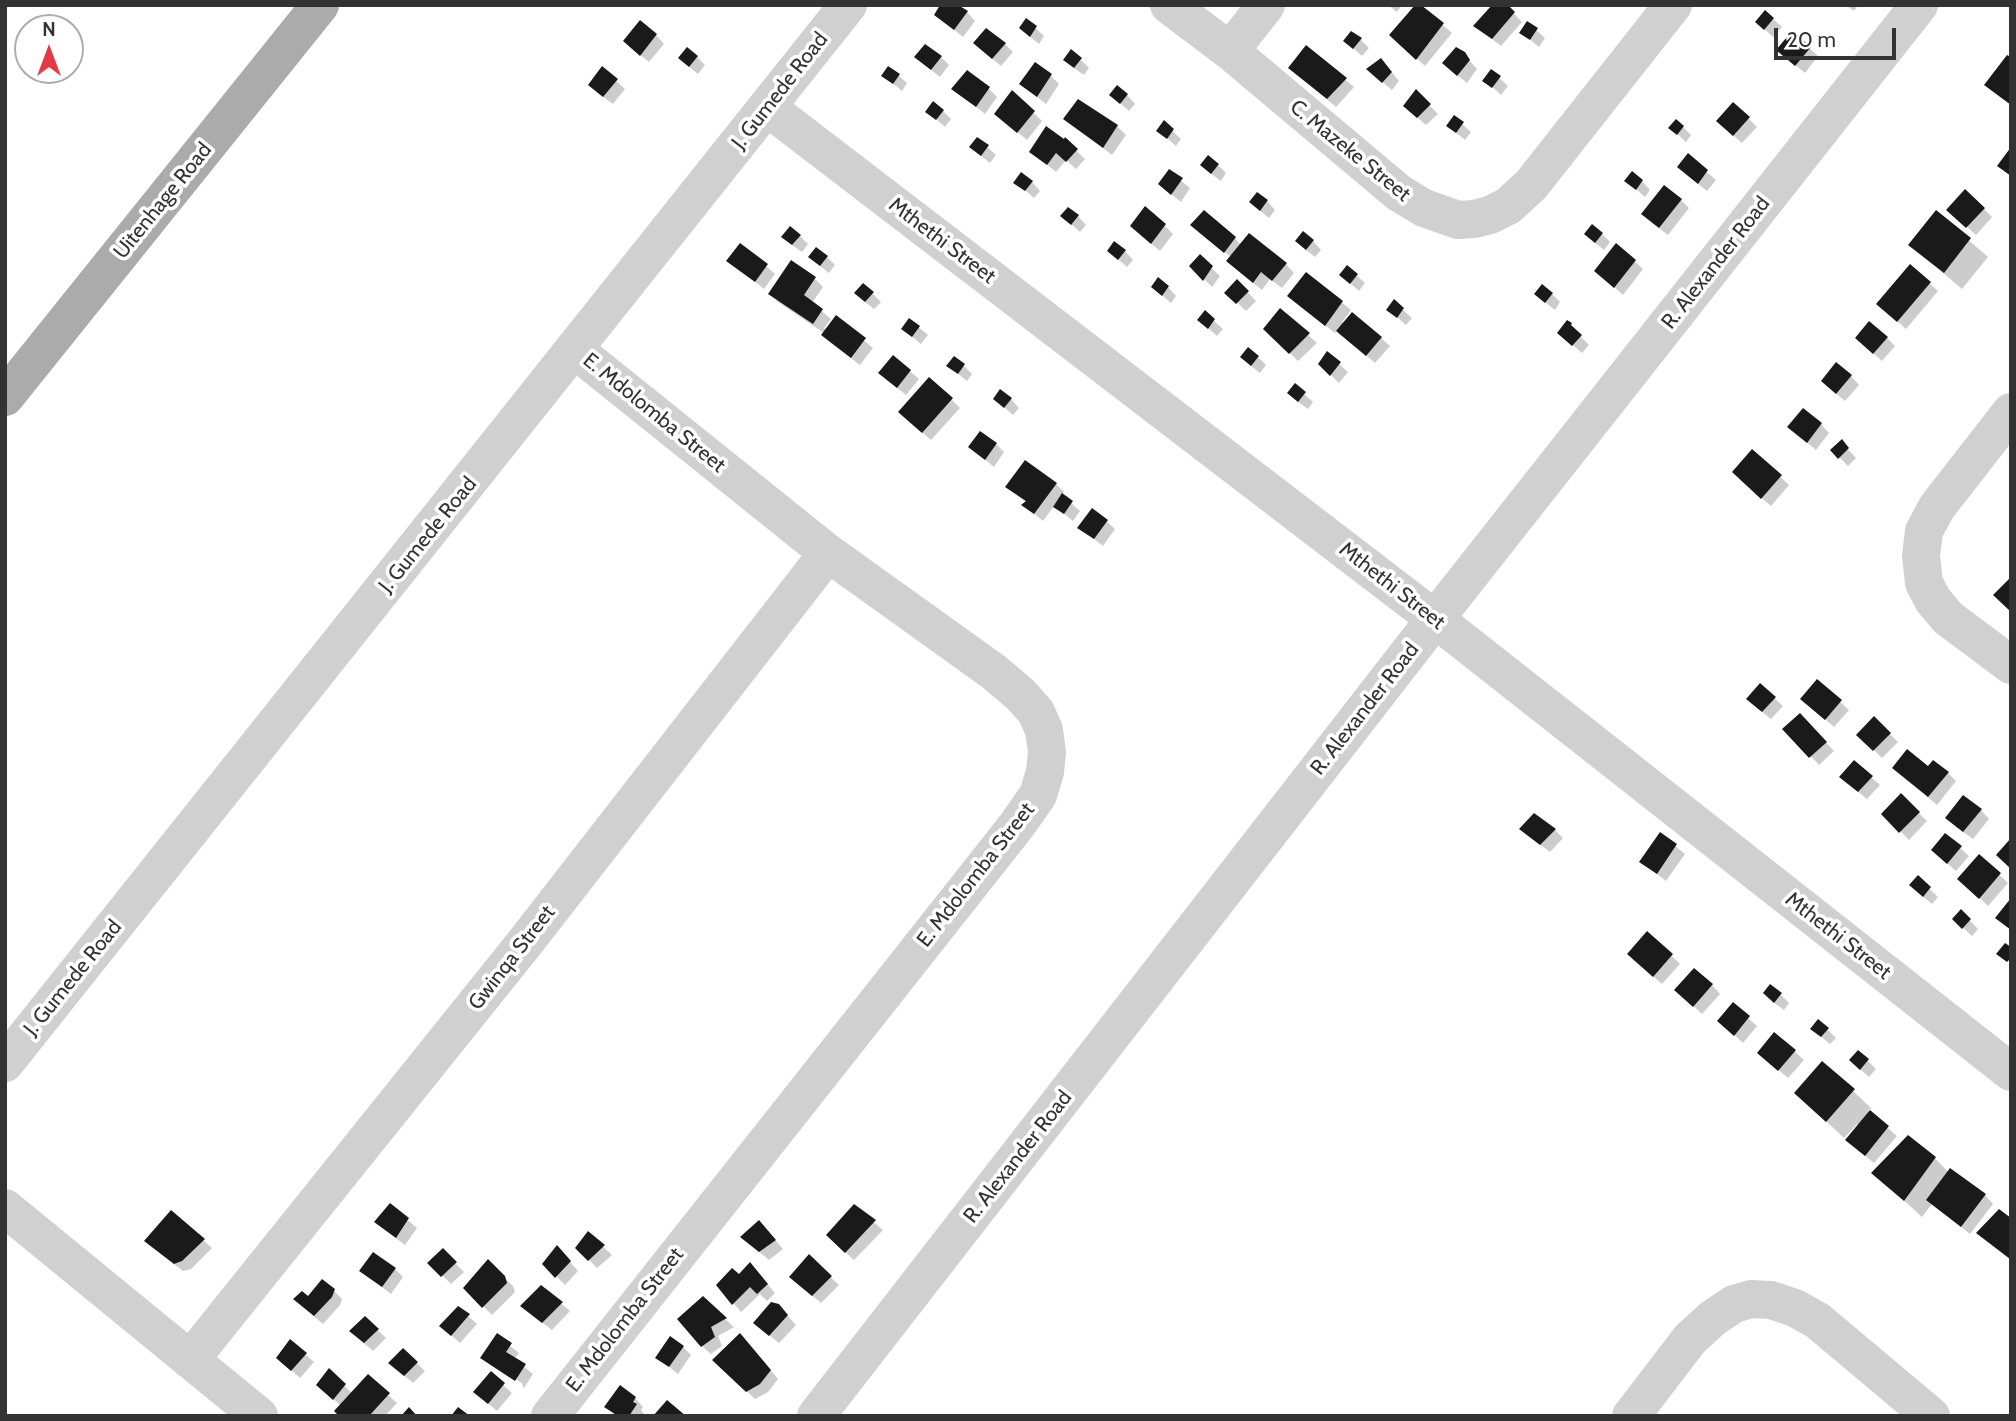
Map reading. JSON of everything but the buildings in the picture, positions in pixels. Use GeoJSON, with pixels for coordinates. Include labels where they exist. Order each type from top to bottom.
{"type":"FeatureCollection","features":[{"type":"Feature","properties":{"kind":"main road","name":"Uitenhage Road"},"geometry":{"type":"LineString","coordinates":[[5,397],[320,5]]}},
{"type":"Feature","properties":{"kind":"street","name":"J. Gumede Road"},"geometry":{"type":"LineString","coordinates":[[5,1063],[848,5]]}},
{"type":"Feature","properties":{"kind":"street","name":"C. Mazeke Street"},"geometry":{"type":"LineString","coordinates":[[1169,5],[1230,51],[1399,193],[1424,208],[1458,220],[1490,215],[1508,205],[1531,185],[1674,5]]}},
{"type":"Feature","properties":{"kind":"street"},"geometry":{"type":"LineString","coordinates":[[1230,51],[1266,5]]}},
{"type":"Feature","properties":{"kind":"street","name":"R. Alexander Road"},"geometry":{"type":"LineString","coordinates":[[816,1416],[1435,619],[1919,5]]}},
{"type":"Feature","properties":{"kind":"street","name":"Mthethi Street"},"geometry":{"type":"LineString","coordinates":[[768,107],[1435,619],[2011,1072]]}},
{"type":"Feature","properties":{"kind":"street","name":"E. Mdolomba Street"},"geometry":{"type":"LineString","coordinates":[[550,1416],[1017,825],[1038,795],[1045,772],[1047,751],[1044,730],[1036,712],[1021,695],[828,553],[575,350]]}},
{"type":"Feature","properties":{"kind":"street"},"geometry":{"type":"LineString","coordinates":[[2011,412],[1937,507],[1924,531],[1921,556],[1924,583],[1933,600],[1948,618],[2011,665]]}},
{"type":"Feature","properties":{"kind":"street","name":"Gwinqa Street"},"geometry":{"type":"LineString","coordinates":[[190,1360],[527,940],[828,553]]}},
{"type":"Feature","properties":{"kind":"street"},"geometry":{"type":"LineString","coordinates":[[5,1208],[259,1416]]}},
{"type":"Feature","properties":{"kind":"street"},"geometry":{"type":"LineString","coordinates":[[1631,1416],[1690,1339],[1713,1318],[1734,1304],[1751,1299],[1771,1300],[1795,1308],[1818,1321],[1931,1416]]}}]}
